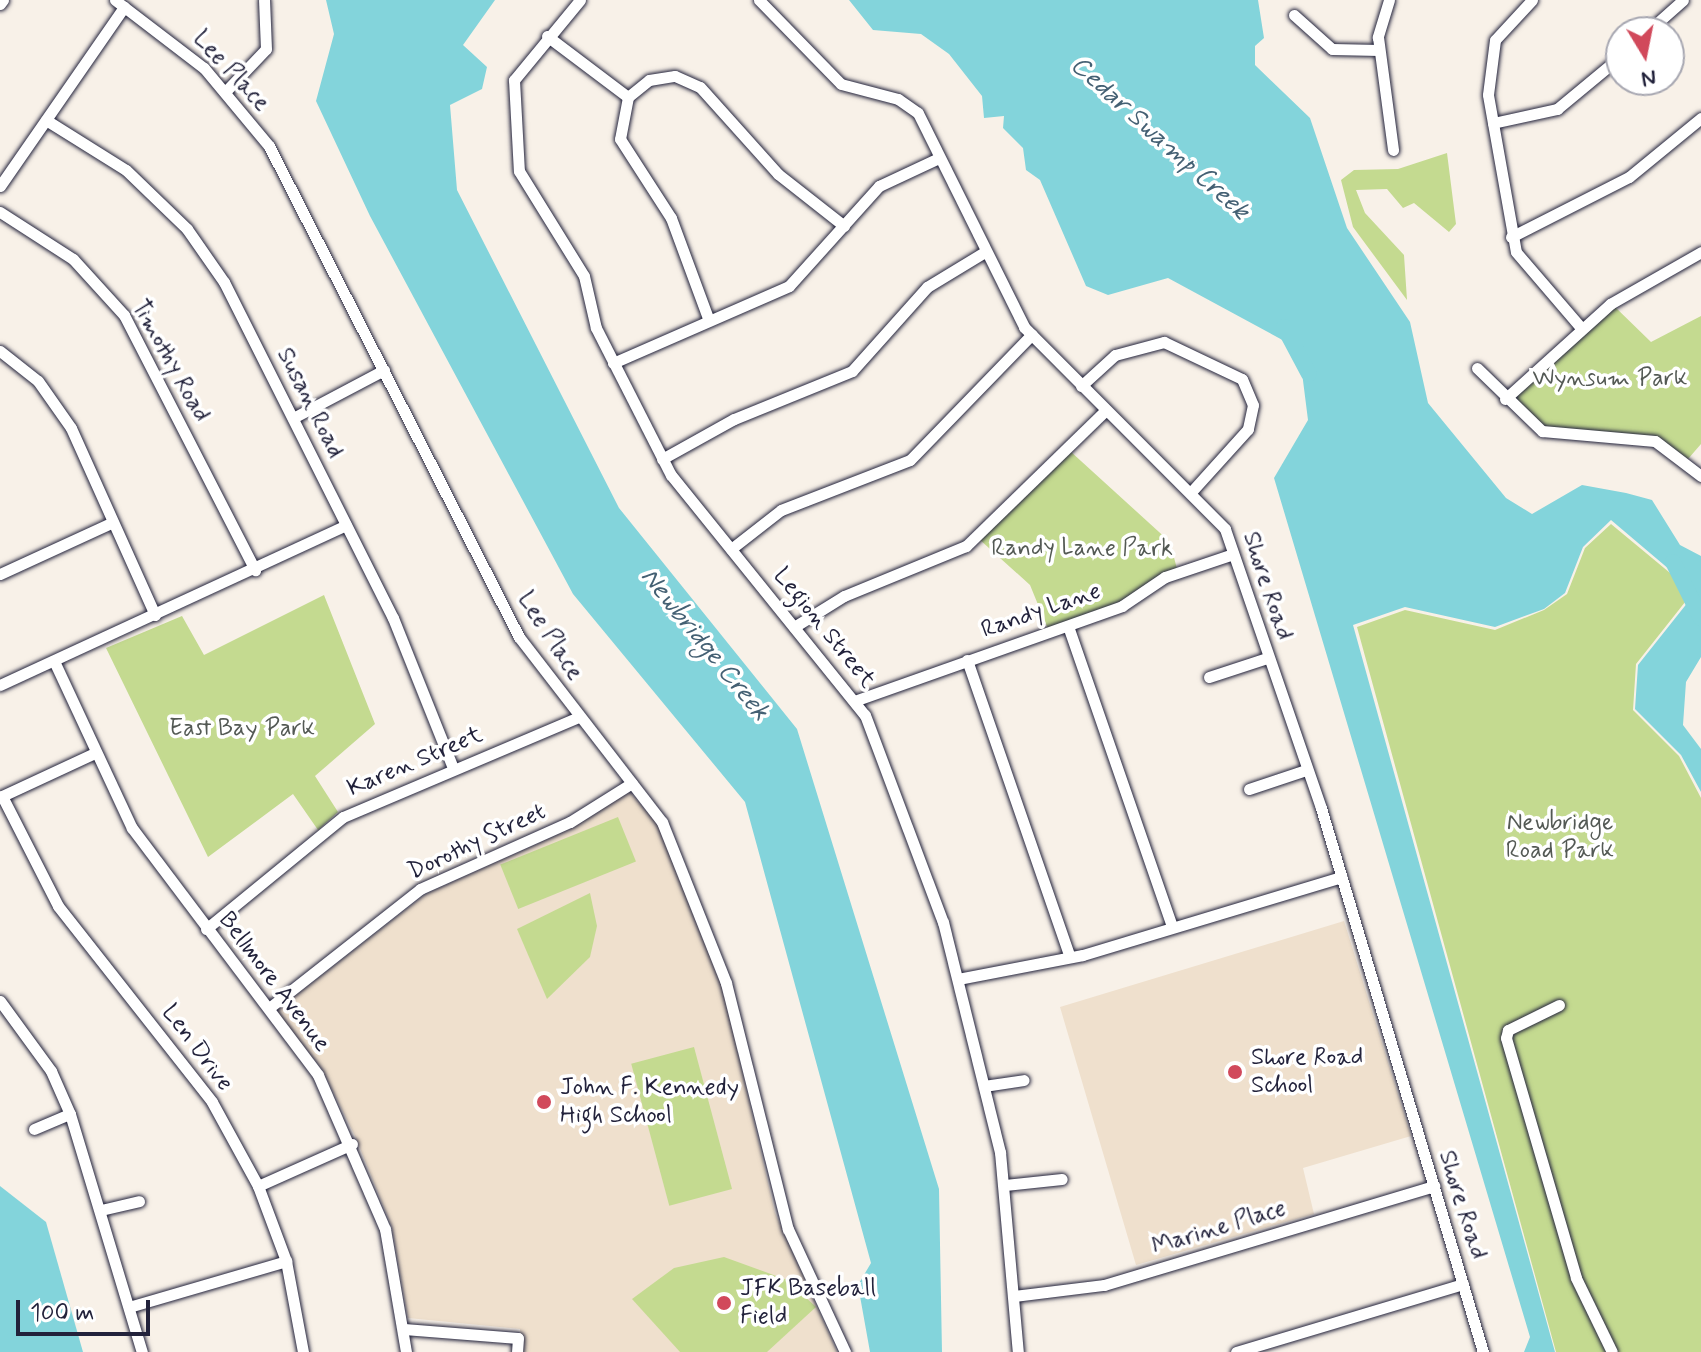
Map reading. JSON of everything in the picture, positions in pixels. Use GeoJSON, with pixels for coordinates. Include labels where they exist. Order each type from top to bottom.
{"type":"FeatureCollection","features":[{"type":"Feature","properties":{"kind":"street"},"geometry":{"type":"LineString","coordinates":[[225,92],[266,49],[264,0]]}},
{"type":"Feature","properties":{"kind":"street"},"geometry":{"type":"LineString","coordinates":[[580,0],[547,36],[628,97]]}},
{"type":"Feature","properties":{"kind":"street","name":"Shore Road"},"geometry":{"type":"LineString","coordinates":[[759,0],[841,84],[910,106],[939,158],[983,253],[1032,334],[1081,386],[1217,517],[1233,554],[1341,877],[1483,1352]]}},
{"type":"Feature","properties":{"kind":"street"},"geometry":{"type":"LineString","coordinates":[[1389,0],[1379,50],[1393,150]]}},
{"type":"Feature","properties":{"kind":"street"},"geometry":{"type":"LineString","coordinates":[[1532,0],[1507,23],[1489,56],[1493,123],[1511,237],[1525,267],[1582,329]]}},
{"type":"Feature","properties":{"kind":"street"},"geometry":{"type":"LineString","coordinates":[[1665,16],[1683,0]]}},
{"type":"Feature","properties":{"kind":"street"},"geometry":{"type":"LineString","coordinates":[[0,186],[46,120],[119,3]]}},
{"type":"Feature","properties":{"kind":"street","name":"Lee Place"},"geometry":{"type":"LineString","coordinates":[[119,3],[225,92],[283,169],[519,637],[662,822],[690,885],[726,983],[784,1218],[845,1352]]}},
{"type":"Feature","properties":{"kind":"street"},"geometry":{"type":"LineString","coordinates":[[1294,15],[1332,49],[1379,50]]}},
{"type":"Feature","properties":{"kind":"street","name":"Legion Street"},"geometry":{"type":"LineString","coordinates":[[547,36],[514,80],[517,163],[584,276],[613,363],[662,459],[794,627],[857,700],[943,922],[1005,1185],[1018,1352]]}},
{"type":"Feature","properties":{"kind":"street"},"geometry":{"type":"LineString","coordinates":[[1493,123],[1557,109],[1605,69]]}},
{"type":"Feature","properties":{"kind":"street"},"geometry":{"type":"LineString","coordinates":[[708,318],[671,218],[620,139],[628,97],[665,75],[700,87],[778,174],[844,226]]}},
{"type":"Feature","properties":{"kind":"street"},"geometry":{"type":"LineString","coordinates":[[1511,237],[1629,177],[1701,118]]}},
{"type":"Feature","properties":{"kind":"street","name":"Susan Road"},"geometry":{"type":"LineString","coordinates":[[46,120],[126,170],[187,229],[224,282],[346,525],[453,768]]}},
{"type":"Feature","properties":{"kind":"street"},"geometry":{"type":"LineString","coordinates":[[613,363],[708,318],[789,286],[879,186],[939,158]]}},
{"type":"Feature","properties":{"kind":"street","name":"Timothy Road"},"geometry":{"type":"LineString","coordinates":[[0,212],[73,259],[124,315],[255,570]]}},
{"type":"Feature","properties":{"kind":"street"},"geometry":{"type":"LineString","coordinates":[[1505,399],[1582,329],[1633,289],[1701,252]]}},
{"type":"Feature","properties":{"kind":"street"},"geometry":{"type":"LineString","coordinates":[[662,459],[734,419],[852,371],[927,287],[983,253]]}},
{"type":"Feature","properties":{"kind":"street"},"geometry":{"type":"LineString","coordinates":[[731,549],[781,510],[910,460],[1032,334]]}},
{"type":"Feature","properties":{"kind":"street"},"geometry":{"type":"LineString","coordinates":[[1081,386],[1115,355],[1164,342],[1242,379],[1253,405],[1248,429],[1192,491]]}},
{"type":"Feature","properties":{"kind":"street"},"geometry":{"type":"LineString","coordinates":[[0,351],[38,381],[71,428],[155,615]]}},
{"type":"Feature","properties":{"kind":"street"},"geometry":{"type":"LineString","coordinates":[[1477,368],[1505,399],[1542,431],[1655,441],[1701,476]]}},
{"type":"Feature","properties":{"kind":"street"},"geometry":{"type":"LineString","coordinates":[[293,418],[384,370]]}},
{"type":"Feature","properties":{"kind":"street"},"geometry":{"type":"LineString","coordinates":[[794,627],[844,596],[966,546],[1106,410]]}},
{"type":"Feature","properties":{"kind":"street"},"geometry":{"type":"LineString","coordinates":[[0,574],[113,522]]}},
{"type":"Feature","properties":{"kind":"street"},"geometry":{"type":"LineString","coordinates":[[0,685],[255,570],[346,525]]}},
{"type":"Feature","properties":{"kind":"street","name":"Randy Lane"},"geometry":{"type":"LineString","coordinates":[[857,700],[1122,606],[1176,572],[1233,554]]}},
{"type":"Feature","properties":{"kind":"street"},"geometry":{"type":"LineString","coordinates":[[1068,626],[1172,927]]}},
{"type":"Feature","properties":{"kind":"street"},"geometry":{"type":"LineString","coordinates":[[1209,677],[1267,658]]}},
{"type":"Feature","properties":{"kind":"street"},"geometry":{"type":"LineString","coordinates":[[967,660],[1070,957]]}},
{"type":"Feature","properties":{"kind":"street","name":"Bellmore Avenue"},"geometry":{"type":"LineString","coordinates":[[54,661],[132,828],[318,1075],[352,1144],[385,1229],[406,1352]]}},
{"type":"Feature","properties":{"kind":"street","name":"Karen Street"},"geometry":{"type":"LineString","coordinates":[[206,929],[343,817],[579,717]]}},
{"type":"Feature","properties":{"kind":"street"},"geometry":{"type":"LineString","coordinates":[[1,796],[95,753]]}},
{"type":"Feature","properties":{"kind":"street"},"geometry":{"type":"LineString","coordinates":[[1249,789],[1306,770]]}},
{"type":"Feature","properties":{"kind":"street","name":"Dorothy Street"},"geometry":{"type":"LineString","coordinates":[[269,1008],[420,889],[570,822],[632,783]]}},
{"type":"Feature","properties":{"kind":"street","name":"Len Drive"},"geometry":{"type":"LineString","coordinates":[[1,796],[58,906],[212,1102],[258,1186],[286,1261],[303,1352]]}},
{"type":"Feature","properties":{"kind":"street"},"geometry":{"type":"LineString","coordinates":[[958,979],[1070,957],[1341,877]]}},
{"type":"Feature","properties":{"kind":"street"},"geometry":{"type":"LineString","coordinates":[[0,1001],[51,1071],[70,1114],[142,1352]]}},
{"type":"Feature","properties":{"kind":"street"},"geometry":{"type":"LineString","coordinates":[[1559,1005],[1508,1030],[1506,1038],[1576,1278],[1612,1352]]}},
{"type":"Feature","properties":{"kind":"street"},"geometry":{"type":"LineString","coordinates":[[984,1086],[1024,1080]]}},
{"type":"Feature","properties":{"kind":"street"},"geometry":{"type":"LineString","coordinates":[[34,1129],[70,1114]]}},
{"type":"Feature","properties":{"kind":"street"},"geometry":{"type":"LineString","coordinates":[[258,1186],[352,1144]]}},
{"type":"Feature","properties":{"kind":"street"},"geometry":{"type":"LineString","coordinates":[[1005,1185],[1062,1179]]}},
{"type":"Feature","properties":{"kind":"street","name":"Marine Place"},"geometry":{"type":"LineString","coordinates":[[1014,1296],[1104,1285],[1434,1186]]}},
{"type":"Feature","properties":{"kind":"street"},"geometry":{"type":"LineString","coordinates":[[101,1210],[139,1201]]}},
{"type":"Feature","properties":{"kind":"street"},"geometry":{"type":"LineString","coordinates":[[129,1307],[286,1261]]}},
{"type":"Feature","properties":{"kind":"street"},"geometry":{"type":"LineString","coordinates":[[1236,1352],[1463,1284]]}},
{"type":"Feature","properties":{"kind":"street"},"geometry":{"type":"LineString","coordinates":[[404,1329],[518,1338],[517,1352]]}},
{"type":"Feature","properties":{"kind":"shaded area","name":"John F. Kennedy High School"},"geometry":{"type":"Polygon","coordinates":[[[629,791],[660,827],[723,989],[775,1213],[837,1352],[520,1352],[520,1329],[408,1318],[392,1227],[355,1136],[322,1069],[276,1011],[426,894],[572,828],[629,791]]]}},
{"type":"Feature","properties":{"kind":"shaded area","name":"Shore Road School"},"geometry":{"type":"Polygon","coordinates":[[[1344,921],[1411,1136],[1303,1168],[1314,1214],[1136,1265],[1060,1007],[1344,921]]]}},
{"type":"Feature","properties":{"kind":"green space"},"geometry":{"type":"Polygon","coordinates":[[[1447,153],[1456,224],[1449,232],[1414,203],[1403,208],[1387,189],[1356,190],[1365,213],[1404,255],[1407,300],[1353,227],[1341,180],[1354,170],[1398,169],[1447,153]]]}},
{"type":"Feature","properties":{"kind":"green space","name":"Wynsum Park"},"geometry":{"type":"Polygon","coordinates":[[[1613,305],[1651,342],[1701,316],[1701,444],[1688,459],[1666,444],[1542,429],[1514,404],[1514,393],[1613,305]]]}},
{"type":"Feature","properties":{"kind":"green space","name":"Randy Lane Park"},"geometry":{"type":"Polygon","coordinates":[[[1070,451],[1170,542],[1177,569],[1119,605],[1048,629],[1030,585],[979,539],[1070,451]]]}},
{"type":"Feature","properties":{"kind":"green space","name":"Newbridge Road Park"},"geometry":{"type":"Polygon","coordinates":[[[1611,524],[1693,592],[1636,664],[1633,710],[1679,756],[1701,798],[1701,1352],[1556,1352],[1357,627],[1405,610],[1495,630],[1544,610],[1567,594],[1585,548],[1611,524]]]}},
{"type":"Feature","properties":{"kind":"green space","name":"East Bay Park"},"geometry":{"type":"Polygon","coordinates":[[[324,595],[375,724],[315,776],[338,812],[318,830],[293,794],[208,857],[106,648],[182,616],[204,655],[324,595]]]}},
{"type":"Feature","properties":{"kind":"green space"},"geometry":{"type":"Polygon","coordinates":[[[618,817],[636,862],[518,909],[500,865],[618,817]]]}},
{"type":"Feature","properties":{"kind":"green space"},"geometry":{"type":"Polygon","coordinates":[[[590,893],[597,926],[590,957],[547,999],[517,929],[590,893]]]}},
{"type":"Feature","properties":{"kind":"green space"},"geometry":{"type":"Polygon","coordinates":[[[694,1047],[732,1189],[669,1206],[631,1064],[694,1047]]]}},
{"type":"Feature","properties":{"kind":"green space","name":"JFK Baseball Field"},"geometry":{"type":"Polygon","coordinates":[[[724,1257],[787,1280],[816,1307],[767,1352],[680,1352],[632,1299],[674,1268],[724,1257]]]}},
{"type":"Feature","properties":{"kind":"water","name":"Newbridge Creek"},"geometry":{"type":"Polygon","coordinates":[[[326,0],[495,0],[463,45],[487,67],[482,89],[450,105],[457,190],[619,508],[797,729],[939,1189],[942,1352],[870,1352],[858,1285],[871,1263],[745,802],[573,594],[370,216],[316,101],[334,34],[326,0]]]}},
{"type":"Feature","properties":{"kind":"water"},"geometry":{"type":"Polygon","coordinates":[[[849,0],[1258,0],[1264,38],[1255,46],[1255,65],[1310,118],[1347,228],[1410,322],[1428,403],[1506,498],[1532,514],[1582,485],[1626,493],[1652,500],[1680,545],[1701,556],[1701,657],[1686,682],[1683,725],[1701,749],[1701,792],[1681,755],[1635,709],[1638,665],[1696,592],[1611,520],[1583,547],[1565,593],[1544,609],[1495,627],[1405,607],[1353,625],[1555,1352],[1524,1352],[1530,1337],[1274,478],[1308,420],[1299,349],[1168,278],[1108,295],[1086,286],[1040,180],[1026,170],[1023,148],[1003,128],[1004,116],[984,118],[982,96],[949,54],[921,34],[873,30],[849,0]]]}},
{"type":"Feature","properties":{"kind":"water"},"geometry":{"type":"Polygon","coordinates":[[[0,1186],[46,1222],[83,1352],[0,1352],[0,1186]]]}},
{"type":"Feature","properties":{"kind":"waterway","name":"Cedar Swamp Creek"},"geometry":{"type":"LineString","coordinates":[[1284,327],[1309,374]]}},
{"type":"Feature","properties":{"kind":"waterway","name":"Cedar Swamp Creek"},"geometry":{"type":"LineString","coordinates":[[1673,562],[1701,618]]}},
{"type":"Feature","properties":{"kind":"place","name":"Shore Road School"},"geometry":{"type":"Point","coordinates":[1235,1072]}},
{"type":"Feature","properties":{"kind":"place","name":"John F. Kennedy High School"},"geometry":{"type":"Point","coordinates":[544,1102]}},
{"type":"Feature","properties":{"kind":"place","name":"JFK Baseball Field"},"geometry":{"type":"Point","coordinates":[724,1303]}}]}
